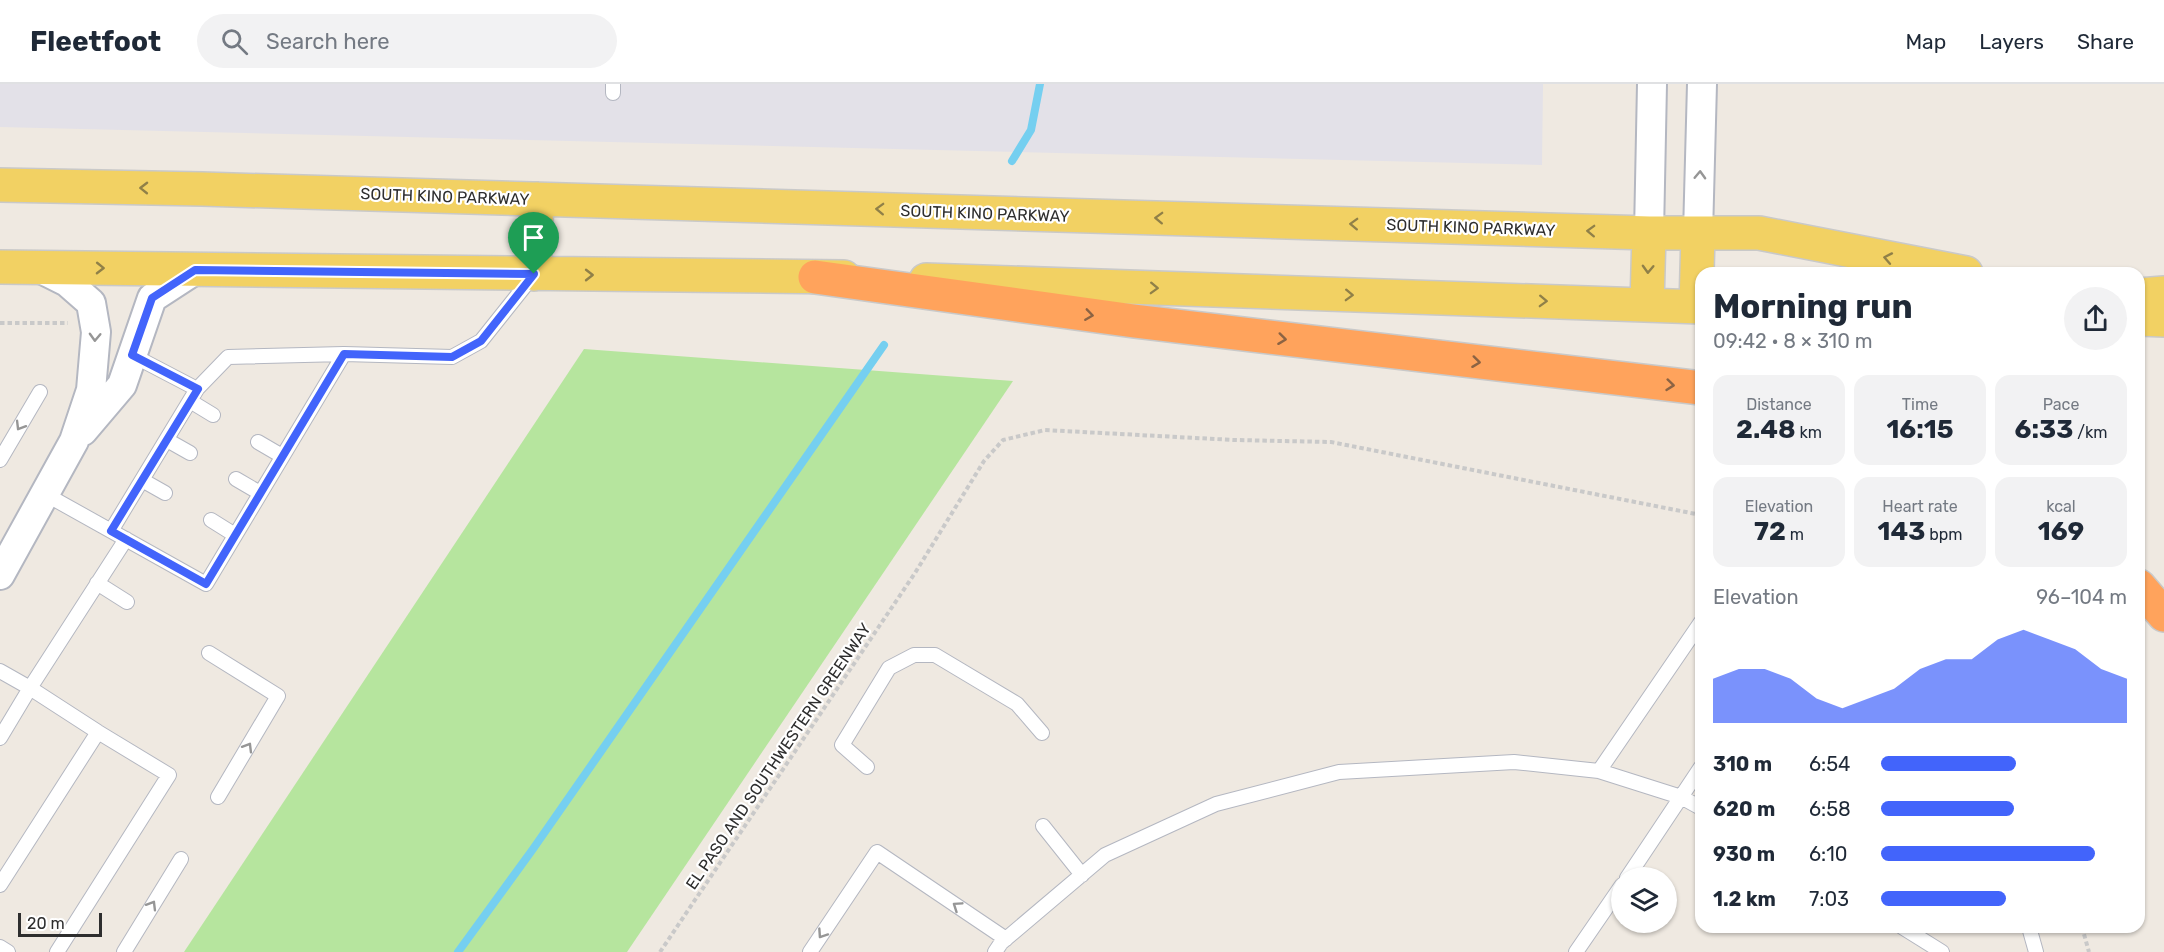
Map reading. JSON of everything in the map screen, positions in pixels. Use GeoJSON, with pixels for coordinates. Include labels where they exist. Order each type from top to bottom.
{"type":"FeatureCollection","features":[{"type":"Feature","properties":{"kind":"highway"},"geometry":{"type":"LineString","coordinates":[[815,277],[1134,321],[1695,387]]}},
{"type":"Feature","properties":{"kind":"highway"},"geometry":{"type":"LineString","coordinates":[[2145,593],[2164,615]]}},
{"type":"Feature","properties":{"kind":"main road","name":"SOUTH KINO PARKWAY"},"geometry":{"type":"LineString","coordinates":[[0,185],[1649,233],[1759,233],[1935,267]]}},
{"type":"Feature","properties":{"kind":"main road"},"geometry":{"type":"LineString","coordinates":[[534,274],[537,199]]}},
{"type":"Feature","properties":{"kind":"main road"},"geometry":{"type":"LineString","coordinates":[[1647,305],[1649,233]]}},
{"type":"Feature","properties":{"kind":"main road"},"geometry":{"type":"LineString","coordinates":[[1698,234],[1698,267]]}},
{"type":"Feature","properties":{"kind":"main road"},"geometry":{"type":"LineString","coordinates":[[0,267],[815,277],[1695,307]]}},
{"type":"Feature","properties":{"kind":"main road"},"geometry":{"type":"LineString","coordinates":[[2145,294],[2164,293]]}},
{"type":"Feature","properties":{"kind":"main road"},"geometry":{"type":"LineString","coordinates":[[2145,319],[2164,320]]}},
{"type":"Feature","properties":{"kind":"street"},"geometry":{"type":"LineString","coordinates":[[1649,233],[1652,84]]}},
{"type":"Feature","properties":{"kind":"street"},"geometry":{"type":"LineString","coordinates":[[1698,234],[1702,84]]}},
{"type":"Feature","properties":{"kind":"street"},"geometry":{"type":"LineString","coordinates":[[0,574],[74,441],[91,390],[96,332],[91,303],[67,282],[37,267]]}},
{"type":"Feature","properties":{"kind":"street"},"geometry":{"type":"LineString","coordinates":[[74,441],[122,385],[152,298],[195,270]]}},
{"type":"Feature","properties":{"kind":"lane"},"geometry":{"type":"LineString","coordinates":[[111,531],[198,389],[228,357],[344,354],[452,357],[481,341],[534,274]]}},
{"type":"Feature","properties":{"kind":"lane"},"geometry":{"type":"LineString","coordinates":[[45,494],[206,584],[344,354]]}},
{"type":"Feature","properties":{"kind":"lane"},"geometry":{"type":"LineString","coordinates":[[132,355],[198,389]]}},
{"type":"Feature","properties":{"kind":"lane"},"geometry":{"type":"LineString","coordinates":[[0,460],[40,392]]}},
{"type":"Feature","properties":{"kind":"lane"},"geometry":{"type":"LineString","coordinates":[[190,402],[213,415]]}},
{"type":"Feature","properties":{"kind":"lane"},"geometry":{"type":"LineString","coordinates":[[167,440],[190,453]]}},
{"type":"Feature","properties":{"kind":"lane"},"geometry":{"type":"LineString","coordinates":[[258,442],[282,456]]}},
{"type":"Feature","properties":{"kind":"lane"},"geometry":{"type":"LineString","coordinates":[[236,479],[260,493]]}},
{"type":"Feature","properties":{"kind":"lane"},"geometry":{"type":"LineString","coordinates":[[142,480],[165,493]]}},
{"type":"Feature","properties":{"kind":"lane"},"geometry":{"type":"LineString","coordinates":[[211,520],[235,535]]}},
{"type":"Feature","properties":{"kind":"lane"},"geometry":{"type":"LineString","coordinates":[[0,738],[126,539]]}},
{"type":"Feature","properties":{"kind":"lane"},"geometry":{"type":"LineString","coordinates":[[97,583],[127,602]]}},
{"type":"Feature","properties":{"kind":"lane"},"geometry":{"type":"LineString","coordinates":[[1599,771],[1695,631]]}},
{"type":"Feature","properties":{"kind":"lane"},"geometry":{"type":"LineString","coordinates":[[209,653],[278,696],[218,797]]}},
{"type":"Feature","properties":{"kind":"lane"},"geometry":{"type":"LineString","coordinates":[[867,767],[842,745],[889,668],[914,655],[935,655],[1017,704],[1042,733]]}},
{"type":"Feature","properties":{"kind":"lane"},"geometry":{"type":"LineString","coordinates":[[0,671],[169,775],[57,952]]}},
{"type":"Feature","properties":{"kind":"lane"},"geometry":{"type":"LineString","coordinates":[[0,885],[98,732]]}},
{"type":"Feature","properties":{"kind":"lane"},"geometry":{"type":"LineString","coordinates":[[995,952],[1006,939],[1105,855],[1216,804],[1339,772],[1507,762],[1599,771],[1681,797],[1695,805]]}},
{"type":"Feature","properties":{"kind":"lane"},"geometry":{"type":"LineString","coordinates":[[1634,867],[1695,776]]}},
{"type":"Feature","properties":{"kind":"lane"},"geometry":{"type":"LineString","coordinates":[[1043,826],[1082,874]]}},
{"type":"Feature","properties":{"kind":"lane"},"geometry":{"type":"LineString","coordinates":[[810,952],[877,852],[1006,939]]}},
{"type":"Feature","properties":{"kind":"lane"},"geometry":{"type":"LineString","coordinates":[[124,952],[180,859]]}},
{"type":"Feature","properties":{"kind":"lane"},"geometry":{"type":"LineString","coordinates":[[1576,952],[1611,901]]}},
{"type":"Feature","properties":{"kind":"lane"},"geometry":{"type":"LineString","coordinates":[[1912,933],[1942,952]]}},
{"type":"Feature","properties":{"kind":"lane"},"geometry":{"type":"LineString","coordinates":[[2031,933],[2036,952]]}},
{"type":"Feature","properties":{"kind":"lane"},"geometry":{"type":"LineString","coordinates":[[0,947],[8,952]]}},
{"type":"Feature","properties":{"kind":"path"},"geometry":{"type":"LineString","coordinates":[[0,323],[69,323]]}},
{"type":"Feature","properties":{"kind":"path","name":"EL PASO AND SOUTHWESTERN GREENWAY"},"geometry":{"type":"LineString","coordinates":[[660,952],[915,573],[984,461],[1003,440],[1046,430],[1234,440],[1330,442],[1695,514]]}},
{"type":"Feature","properties":{"kind":"path"},"geometry":{"type":"LineString","coordinates":[[2084,933],[2089,952]]}},
{"type":"Feature","properties":{"kind":"shaded area"},"geometry":{"type":"Polygon","coordinates":[[[0,84],[1543,84],[1542,165],[0,127],[0,84]]]}},
{"type":"Feature","properties":{"kind":"green space"},"geometry":{"type":"Polygon","coordinates":[[[584,349],[1013,381],[627,952],[184,952],[584,349]]]}},
{"type":"Feature","properties":{"kind":"waterway"},"geometry":{"type":"LineString","coordinates":[[1012,161],[1031,130],[1040,84]]}},
{"type":"Feature","properties":{"kind":"waterway"},"geometry":{"type":"LineString","coordinates":[[458,952],[533,849],[884,345]]}},
{"type":"Feature","properties":{"kind":"route"},"geometry":{"type":"LineString","coordinates":[[195,270],[534,274],[481,341],[452,357],[344,354],[206,584],[111,531],[198,389],[132,355],[152,298],[195,270]]}}]}
